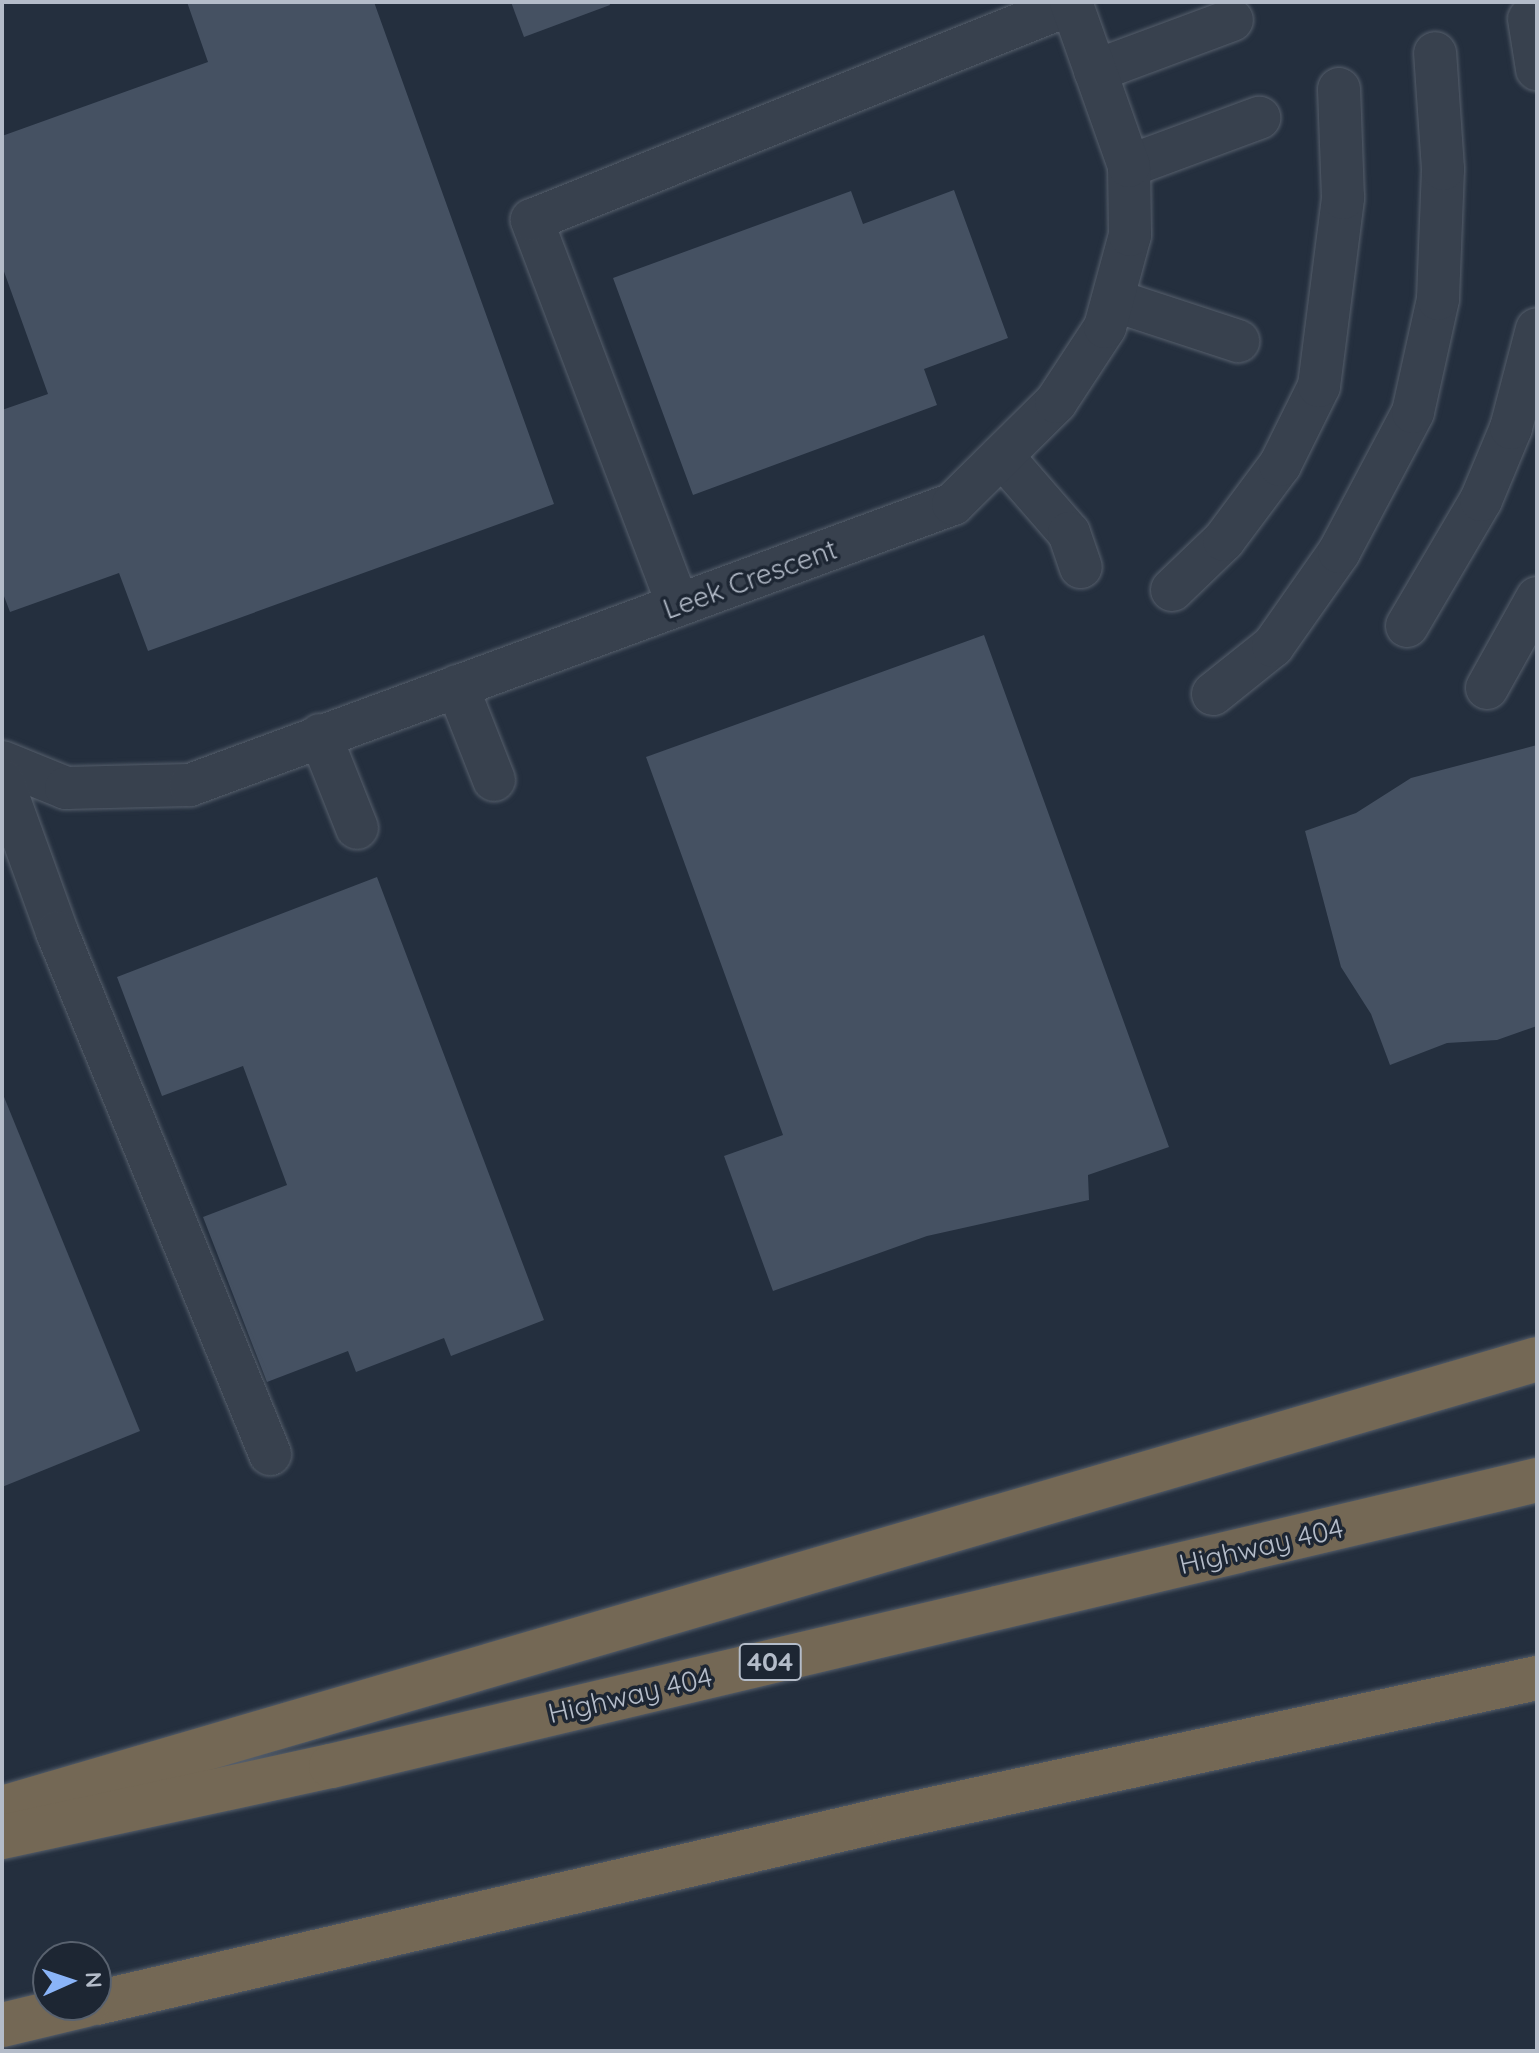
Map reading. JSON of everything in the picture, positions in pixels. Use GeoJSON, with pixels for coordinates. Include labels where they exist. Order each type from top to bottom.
{"type":"FeatureCollection","features":[{"type":"Feature","properties":{"kind":"highway"},"geometry":{"type":"LineString","coordinates":[[2,1808],[1537,1359]]}},
{"type":"Feature","properties":{"kind":"highway","name":"Highway 404"},"geometry":{"type":"LineString","coordinates":[[2,1837],[331,1766],[1537,1480]]}},
{"type":"Feature","properties":{"kind":"highway"},"geometry":{"type":"LineString","coordinates":[[112,1999],[891,1818],[1537,1678]]}},
{"type":"Feature","properties":{"kind":"highway"},"geometry":{"type":"LineString","coordinates":[[2,2025],[32,2018]]}},
{"type":"Feature","properties":{"kind":"street","name":"Leek Crescent"},"geometry":{"type":"LineString","coordinates":[[2,762],[66,788],[190,785],[953,504],[1056,402],[1105,327],[1130,235],[1129,166],[1071,3]]}},
{"type":"Feature","properties":{"kind":"street"},"geometry":{"type":"LineString","coordinates":[[678,605],[532,220],[1071,3]]}},
{"type":"Feature","properties":{"kind":"street"},"geometry":{"type":"LineString","coordinates":[[1529,19],[1537,69]]}},
{"type":"Feature","properties":{"kind":"street"},"geometry":{"type":"LineString","coordinates":[[1095,71],[1232,20]]}},
{"type":"Feature","properties":{"kind":"street"},"geometry":{"type":"LineString","coordinates":[[1213,694],[1273,646],[1339,552],[1413,412],[1438,299],[1443,169],[1435,53]]}},
{"type":"Feature","properties":{"kind":"street"},"geometry":{"type":"LineString","coordinates":[[1172,590],[1224,540],[1280,465],[1319,386],[1343,198],[1339,89]]}},
{"type":"Feature","properties":{"kind":"street"},"geometry":{"type":"LineString","coordinates":[[1129,166],[1259,118]]}},
{"type":"Feature","properties":{"kind":"street"},"geometry":{"type":"LineString","coordinates":[[1113,300],[1238,341]]}},
{"type":"Feature","properties":{"kind":"street"},"geometry":{"type":"LineString","coordinates":[[1407,626],[1481,500],[1511,428],[1537,329]]}},
{"type":"Feature","properties":{"kind":"street"},"geometry":{"type":"LineString","coordinates":[[1002,456],[1069,533],[1081,567]]}},
{"type":"Feature","properties":{"kind":"street"},"geometry":{"type":"LineString","coordinates":[[1487,688],[1537,598]]}},
{"type":"Feature","properties":{"kind":"street"},"geometry":{"type":"LineString","coordinates":[[457,686],[494,780]]}},
{"type":"Feature","properties":{"kind":"street"},"geometry":{"type":"LineString","coordinates":[[320,735],[357,828]]}},
{"type":"Feature","properties":{"kind":"street"},"geometry":{"type":"LineString","coordinates":[[2,780],[63,947],[270,1454]]}},
{"type":"Feature","properties":{"kind":"building"},"geometry":{"type":"Polygon","coordinates":[[[187,2],[374,2],[554,504],[148,651],[119,573],[10,612],[2,591],[2,410],[48,394],[2,266],[2,136],[208,62],[187,2]]]}},
{"type":"Feature","properties":{"kind":"building"},"geometry":{"type":"Polygon","coordinates":[[[511,2],[609,2],[610,5],[524,37],[511,2]]]}},
{"type":"Feature","properties":{"kind":"building"},"geometry":{"type":"Polygon","coordinates":[[[954,190],[1008,338],[924,369],[937,405],[693,495],[613,278],[851,191],[863,224],[954,190]]]}},
{"type":"Feature","properties":{"kind":"building"},"geometry":{"type":"Polygon","coordinates":[[[984,635],[1169,1147],[1088,1175],[1089,1200],[927,1236],[773,1291],[724,1156],[783,1135],[646,757],[984,635]]]}},
{"type":"Feature","properties":{"kind":"building"},"geometry":{"type":"Polygon","coordinates":[[[1537,745],[1537,1026],[1497,1040],[1447,1043],[1390,1065],[1371,1014],[1341,967],[1305,831],[1356,813],[1411,778],[1537,745]]]}},
{"type":"Feature","properties":{"kind":"building"},"geometry":{"type":"Polygon","coordinates":[[[377,877],[544,1320],[451,1356],[444,1338],[356,1372],[348,1351],[267,1382],[203,1217],[287,1185],[243,1066],[162,1096],[117,977],[377,877]]]}},
{"type":"Feature","properties":{"kind":"building"},"geometry":{"type":"Polygon","coordinates":[[[2,1092],[140,1431],[2,1487],[2,1092]]]}}]}
